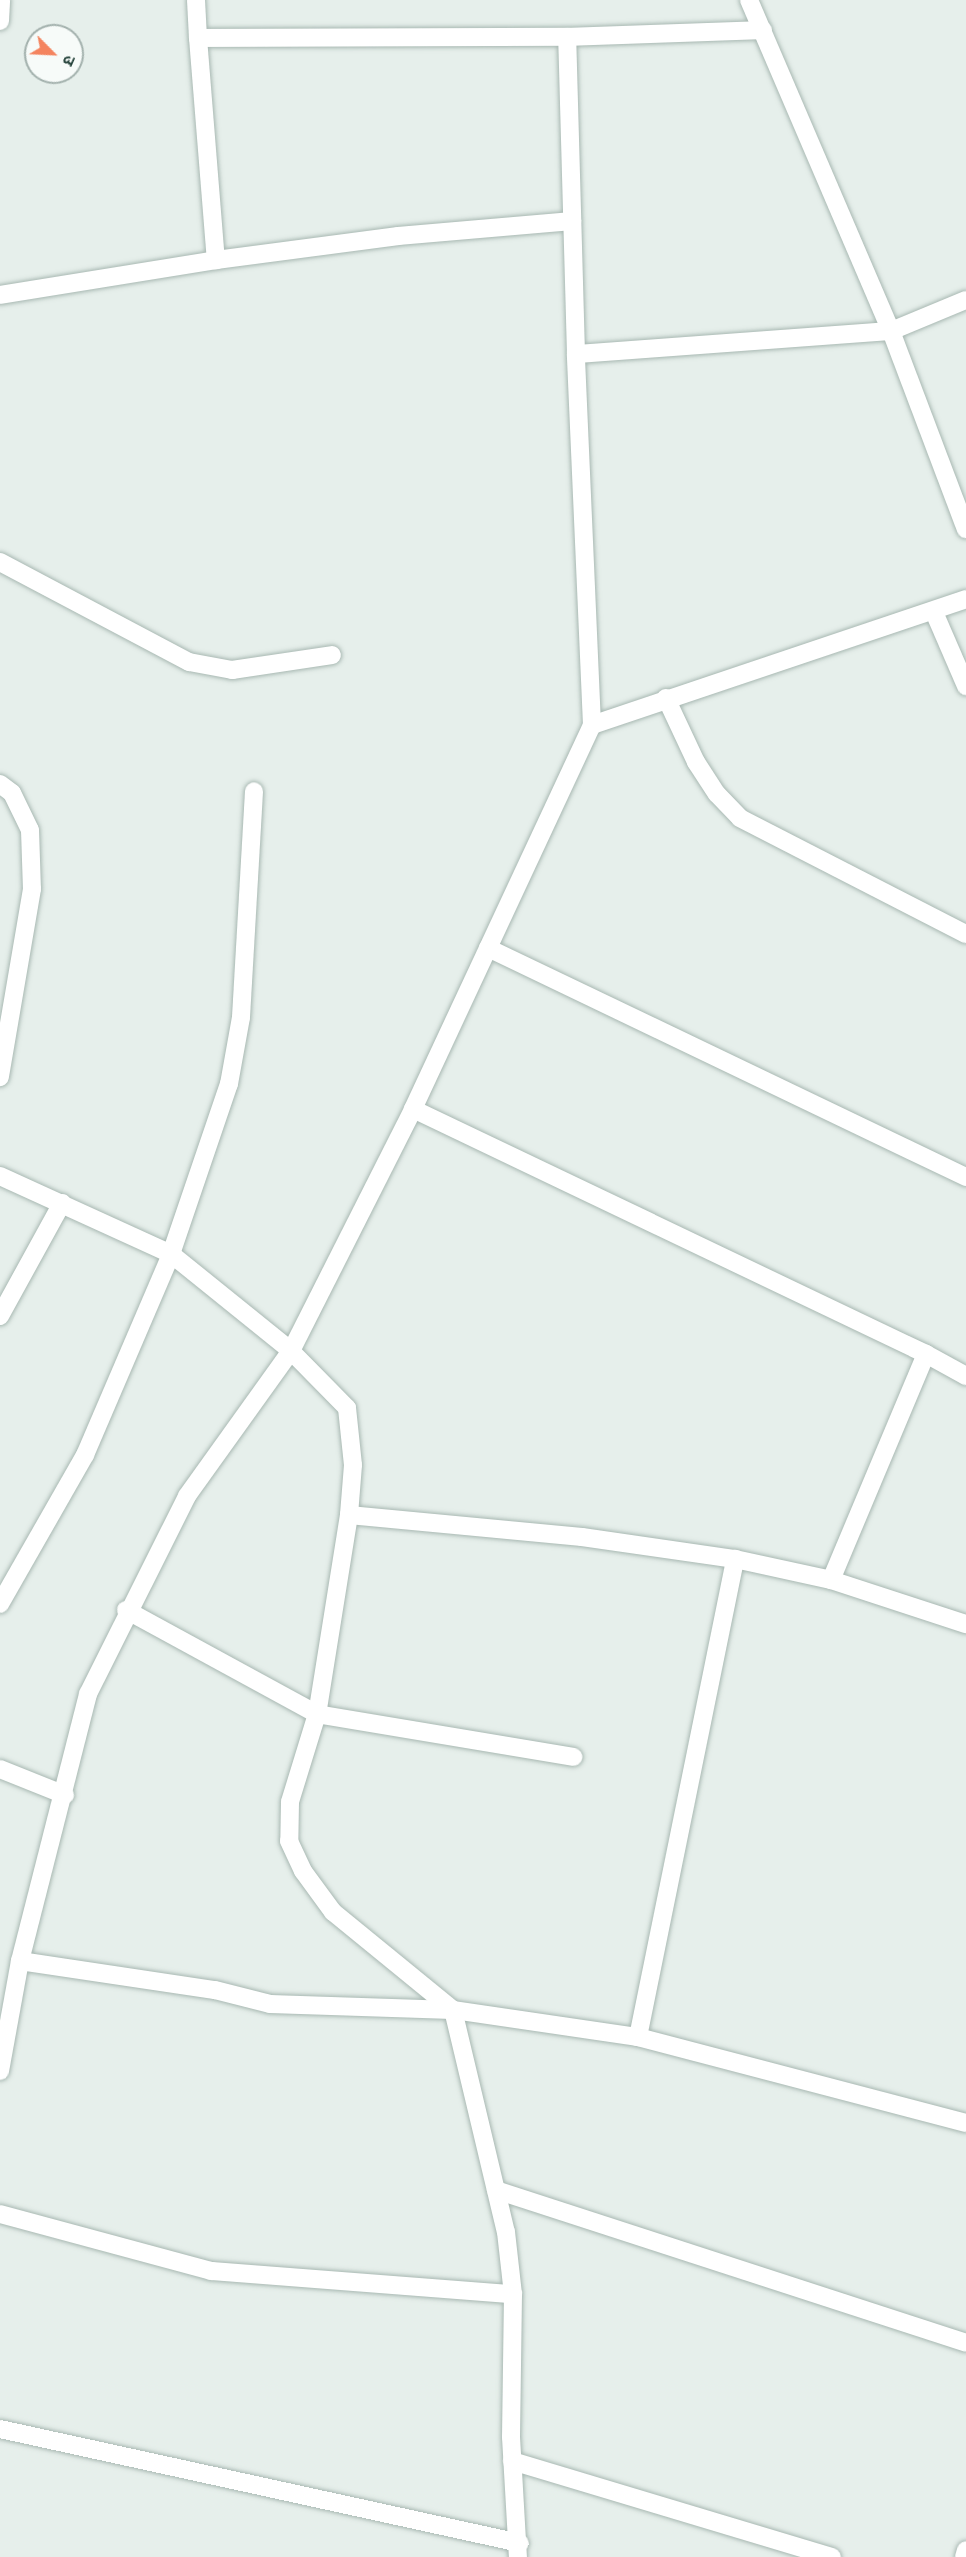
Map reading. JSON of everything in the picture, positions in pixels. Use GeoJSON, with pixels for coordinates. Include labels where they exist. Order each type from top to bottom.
{"type":"FeatureCollection","features":[{"type":"Feature","properties":{"kind":"street"},"geometry":{"type":"LineString","coordinates":[[0,21],[1,0]]}},
{"type":"Feature","properties":{"kind":"street"},"geometry":{"type":"LineString","coordinates":[[196,0],[216,260]]}},
{"type":"Feature","properties":{"kind":"street"},"geometry":{"type":"LineString","coordinates":[[749,0],[891,331],[966,529]]}},
{"type":"Feature","properties":{"kind":"street"},"geometry":{"type":"LineString","coordinates":[[198,38],[567,37],[763,30]]}},
{"type":"Feature","properties":{"kind":"street"},"geometry":{"type":"LineString","coordinates":[[0,2071],[20,1961],[65,1795],[88,1694],[126,1610],[187,1496],[291,1351],[413,1109],[592,725],[576,354],[567,37]]}},
{"type":"Feature","properties":{"kind":"street"},"geometry":{"type":"LineString","coordinates":[[0,295],[216,260],[398,236],[572,221]]}},
{"type":"Feature","properties":{"kind":"street"},"geometry":{"type":"LineString","coordinates":[[576,354],[891,331],[966,300]]}},
{"type":"Feature","properties":{"kind":"street"},"geometry":{"type":"LineString","coordinates":[[0,562],[198,665],[232,670],[332,655]]}},
{"type":"Feature","properties":{"kind":"street"},"geometry":{"type":"LineString","coordinates":[[592,725],[666,698],[934,612],[966,599]]}},
{"type":"Feature","properties":{"kind":"street"},"geometry":{"type":"LineString","coordinates":[[934,612],[966,686]]}},
{"type":"Feature","properties":{"kind":"street"},"geometry":{"type":"LineString","coordinates":[[666,698],[696,762],[717,794],[740,818],[966,934]]}},
{"type":"Feature","properties":{"kind":"street"},"geometry":{"type":"LineString","coordinates":[[0,784],[12,793],[30,830],[32,889],[0,1077]]}},
{"type":"Feature","properties":{"kind":"street"},"geometry":{"type":"LineString","coordinates":[[0,1604],[85,1455],[171,1254],[229,1084],[241,1017],[254,791]]}},
{"type":"Feature","properties":{"kind":"street"},"geometry":{"type":"LineString","coordinates":[[488,948],[966,1177]]}},
{"type":"Feature","properties":{"kind":"street"},"geometry":{"type":"LineString","coordinates":[[413,1109],[926,1354],[966,1376]]}},
{"type":"Feature","properties":{"kind":"street"},"geometry":{"type":"LineString","coordinates":[[0,1176],[171,1254],[291,1351],[347,1408],[353,1465],[349,1515],[317,1714],[290,1802],[290,1841],[303,1871],[333,1912],[453,2010],[506,2232],[513,2294],[512,2461],[519,2550],[0,2428]]}},
{"type":"Feature","properties":{"kind":"street"},"geometry":{"type":"LineString","coordinates":[[0,1316],[62,1203]]}},
{"type":"Feature","properties":{"kind":"street"},"geometry":{"type":"LineString","coordinates":[[831,1580],[926,1354]]}},
{"type":"Feature","properties":{"kind":"street"},"geometry":{"type":"LineString","coordinates":[[349,1515],[582,1537],[735,1559],[831,1580],[966,1624]]}},
{"type":"Feature","properties":{"kind":"street"},"geometry":{"type":"LineString","coordinates":[[638,2037],[735,1559]]}},
{"type":"Feature","properties":{"kind":"street"},"geometry":{"type":"LineString","coordinates":[[126,1610],[317,1714],[573,1757]]}},
{"type":"Feature","properties":{"kind":"street"},"geometry":{"type":"LineString","coordinates":[[0,1769],[65,1795]]}},
{"type":"Feature","properties":{"kind":"street"},"geometry":{"type":"LineString","coordinates":[[20,1961],[215,1990],[270,2004],[453,2010],[638,2037],[966,2123]]}},
{"type":"Feature","properties":{"kind":"street"},"geometry":{"type":"LineString","coordinates":[[496,2190],[966,2343]]}},
{"type":"Feature","properties":{"kind":"street"},"geometry":{"type":"LineString","coordinates":[[0,2214],[212,2271],[513,2294]]}},
{"type":"Feature","properties":{"kind":"street"},"geometry":{"type":"LineString","coordinates":[[512,2461],[832,2557]]}},
{"type":"Feature","properties":{"kind":"street"},"geometry":{"type":"LineString","coordinates":[[964,2557],[966,2550]]}}]}
